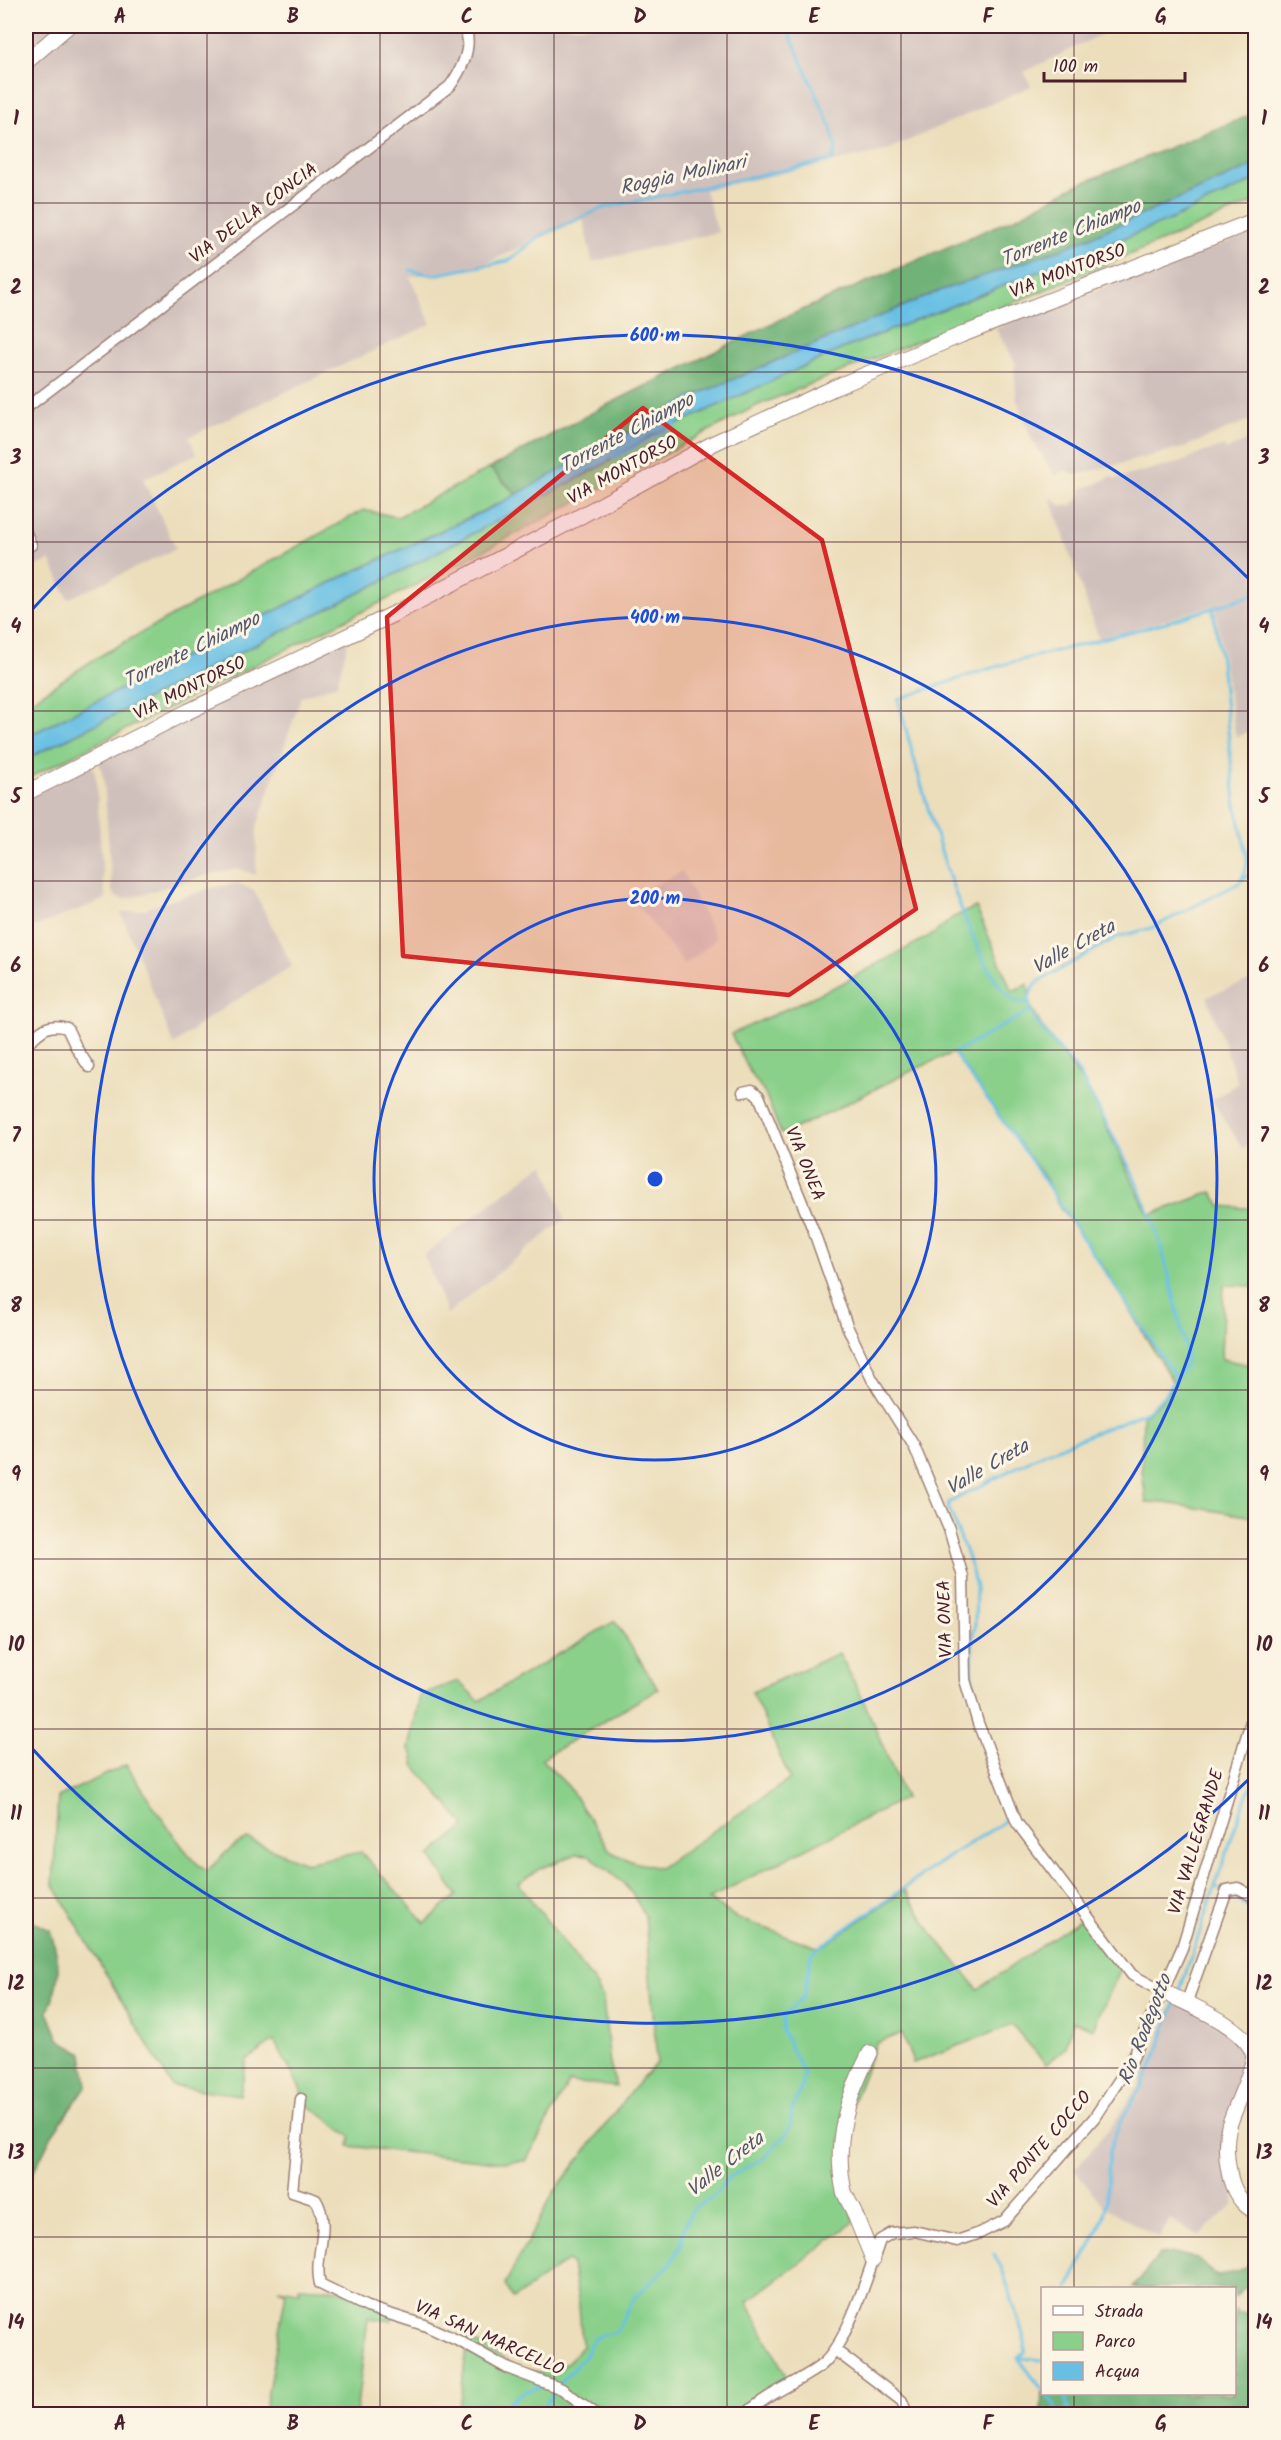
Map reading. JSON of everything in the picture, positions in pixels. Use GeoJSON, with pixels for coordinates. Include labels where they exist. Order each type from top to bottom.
{"type":"FeatureCollection","features":[{"type":"Feature","properties":{"kind":"main road"},"geometry":{"type":"LineString","coordinates":[[26,62],[68,26]]}},
{"type":"Feature","properties":{"kind":"main road","name":"VIA MONTORSO"},"geometry":{"type":"LineString","coordinates":[[26,793],[189,711],[396,613],[714,443],[836,387],[961,335],[1256,220]]}},
{"type":"Feature","properties":{"kind":"main road"},"geometry":{"type":"LineString","coordinates":[[1176,1998],[1227,2025],[1242,2038],[1254,2056],[1254,2062],[1229,2127],[1227,2160],[1231,2186],[1241,2201],[1256,2212]]}},
{"type":"Feature","properties":{"kind":"main road"},"geometry":{"type":"LineString","coordinates":[[870,2053],[849,2100],[849,2109],[839,2142],[839,2158],[845,2194],[873,2259]]}},
{"type":"Feature","properties":{"kind":"street","name":"VIA DELLA CONCIA"},"geometry":{"type":"LineString","coordinates":[[26,408],[450,86],[464,67],[468,32],[465,26]]}},
{"type":"Feature","properties":{"kind":"street"},"geometry":{"type":"LineString","coordinates":[[26,533],[31,545]]}},
{"type":"Feature","properties":{"kind":"street"},"geometry":{"type":"LineString","coordinates":[[26,1044],[39,1031],[55,1025],[68,1028],[77,1049],[89,1067]]}},
{"type":"Feature","properties":{"kind":"street","name":"VIA ONEA"},"geometry":{"type":"LineString","coordinates":[[743,1092],[753,1090],[759,1096],[814,1232],[847,1326],[872,1379],[914,1446],[949,1529],[963,1577],[965,1680],[978,1723],[1017,1823],[1132,1975],[1176,1998]]}},
{"type":"Feature","properties":{"kind":"street","name":"VIA VALLEGRANDE"},"geometry":{"type":"LineString","coordinates":[[1176,1998],[1182,1948],[1256,1700]]}},
{"type":"Feature","properties":{"kind":"street"},"geometry":{"type":"LineString","coordinates":[[1176,1998],[1225,1894],[1238,1888],[1256,1898]]}},
{"type":"Feature","properties":{"kind":"street","name":"VIA PONTE COCCO"},"geometry":{"type":"LineString","coordinates":[[746,2415],[758,2403],[822,2366],[835,2350],[880,2240],[892,2233],[914,2231],[957,2241],[1004,2221],[1094,2118],[1176,1998]]}},
{"type":"Feature","properties":{"kind":"street","name":"VIA SAN MARCELLO"},"geometry":{"type":"LineString","coordinates":[[301,2099],[292,2192],[316,2200],[321,2208],[323,2221],[317,2273],[320,2283],[367,2307],[424,2325],[461,2342],[507,2368],[562,2389],[596,2415]]}},
{"type":"Feature","properties":{"kind":"street"},"geometry":{"type":"LineString","coordinates":[[835,2350],[902,2401],[907,2415]]}},
{"type":"Feature","properties":{"kind":"highlighted area"},"geometry":{"type":"Polygon","coordinates":[[[643,408],[822,540],[916,909],[789,995],[403,956],[387,617],[643,408]]]}},
{"type":"Feature","properties":{"kind":"shaded area"},"geometry":{"type":"Polygon","coordinates":[[[26,26],[1096,26],[1102,34],[1024,72],[1031,86],[885,151],[705,190],[718,232],[592,262],[583,219],[482,265],[410,277],[431,324],[189,437],[197,454],[143,479],[176,549],[68,599],[50,560],[26,571],[26,26]]]}},
{"type":"Feature","properties":{"kind":"shaded area"},"geometry":{"type":"Polygon","coordinates":[[[1255,232],[1255,418],[1182,448],[1076,475],[1066,470],[1055,476],[1031,438],[1017,400],[1014,370],[1016,364],[995,328],[1255,232]]]}},
{"type":"Feature","properties":{"kind":"shaded area"},"geometry":{"type":"Polygon","coordinates":[[[1255,433],[1255,728],[1236,738],[1215,605],[1099,639],[1050,496],[1060,505],[1071,505],[1080,498],[1082,488],[1097,484],[1112,476],[1114,479],[1185,461],[1224,446],[1226,450],[1251,439],[1250,436],[1255,433]]]}},
{"type":"Feature","properties":{"kind":"shaded area"},"geometry":{"type":"Polygon","coordinates":[[[349,639],[337,684],[301,697],[257,827],[256,875],[239,869],[203,876],[124,899],[116,897],[112,892],[104,780],[99,761],[349,639]]]}},
{"type":"Feature","properties":{"kind":"shaded area"},"geometry":{"type":"Polygon","coordinates":[[[92,763],[96,778],[106,899],[26,930],[26,796],[92,763]]]}},
{"type":"Feature","properties":{"kind":"shaded area"},"geometry":{"type":"Polygon","coordinates":[[[682,872],[716,939],[685,965],[630,896],[682,872]]]}},
{"type":"Feature","properties":{"kind":"shaded area"},"geometry":{"type":"Polygon","coordinates":[[[238,883],[254,891],[292,966],[211,1016],[174,1045],[121,913],[141,910],[207,889],[238,883]]]}},
{"type":"Feature","properties":{"kind":"shaded area"},"geometry":{"type":"Polygon","coordinates":[[[1255,979],[1255,1141],[1243,1149],[1212,1100],[1238,1083],[1207,996],[1255,979]]]}},
{"type":"Feature","properties":{"kind":"shaded area"},"geometry":{"type":"Polygon","coordinates":[[[544,1163],[565,1219],[447,1314],[424,1255],[544,1163]]]}},
{"type":"Feature","properties":{"kind":"shaded area"},"geometry":{"type":"Polygon","coordinates":[[[1175,1998],[1253,2048],[1232,2115],[1234,2203],[1199,2236],[1170,2219],[1159,2238],[1104,2206],[1074,2170],[1112,2125],[1140,2084],[1175,1998]]]}},
{"type":"Feature","properties":{"kind":"green space"},"geometry":{"type":"Polygon","coordinates":[[[1255,113],[1255,165],[1059,250],[939,291],[694,396],[517,495],[490,468],[603,407],[781,319],[1017,217],[1077,185],[1255,113]]]}},
{"type":"Feature","properties":{"kind":"green space"},"geometry":{"type":"Polygon","coordinates":[[[1255,180],[1255,202],[1067,281],[756,406],[464,561],[26,779],[26,759],[359,593],[596,469],[651,436],[842,349],[1170,220],[1255,180]]]}},
{"type":"Feature","properties":{"kind":"green space"},"geometry":{"type":"Polygon","coordinates":[[[490,468],[517,495],[338,579],[26,737],[26,704],[98,657],[363,510],[398,517],[490,468]]]}},
{"type":"Feature","properties":{"kind":"green space"},"geometry":{"type":"Polygon","coordinates":[[[976,907],[1012,991],[1028,984],[1030,1005],[1042,1027],[1088,1089],[1149,1215],[1212,1192],[1221,1206],[1255,1209],[1253,1286],[1224,1285],[1221,1354],[1222,1359],[1255,1366],[1255,1517],[1146,1502],[1142,1469],[1143,1416],[1162,1400],[1174,1384],[1106,1271],[1059,1206],[1045,1178],[953,1053],[781,1134],[765,1093],[750,1072],[731,1034],[841,984],[935,933],[952,918],[976,907]]]}},
{"type":"Feature","properties":{"kind":"green space"},"geometry":{"type":"Polygon","coordinates":[[[615,1621],[658,1689],[541,1759],[568,1786],[611,1852],[633,1862],[659,1868],[790,1779],[752,1692],[839,1653],[862,1697],[905,1798],[708,1899],[737,1918],[817,1947],[826,1944],[905,1890],[935,1937],[978,1989],[1085,1916],[1121,1968],[1093,2029],[1073,2021],[1066,2047],[1046,2064],[1012,2025],[913,2063],[902,2033],[876,2043],[850,2110],[842,2169],[854,2222],[747,2302],[787,2378],[745,2414],[453,2414],[459,2410],[468,2338],[513,2364],[542,2372],[556,2369],[569,2361],[582,2345],[579,2305],[572,2265],[567,2261],[513,2299],[505,2284],[554,2192],[632,2090],[657,2062],[645,1916],[633,1895],[623,1883],[589,1855],[577,1854],[539,1869],[519,1884],[596,1985],[603,1999],[610,2064],[616,2087],[569,2082],[526,2161],[499,2162],[349,2146],[351,2137],[302,2100],[301,2090],[274,2041],[247,2060],[240,2095],[172,2086],[53,1884],[58,1797],[126,1765],[188,1854],[207,1871],[231,1848],[248,1839],[305,1863],[361,1852],[425,1923],[457,1895],[430,1856],[465,1826],[414,1765],[413,1755],[409,1749],[420,1695],[458,1681],[479,1701],[615,1621]]]}},
{"type":"Feature","properties":{"kind":"green space"},"geometry":{"type":"Polygon","coordinates":[[[26,1918],[50,1930],[58,1971],[48,2012],[59,2039],[82,2054],[87,2085],[52,2135],[32,2175],[26,2182],[26,1918]]]}},
{"type":"Feature","properties":{"kind":"green space"},"geometry":{"type":"Polygon","coordinates":[[[1175,2253],[1200,2260],[1214,2275],[1236,2271],[1255,2259],[1255,2286],[1242,2290],[1236,2296],[1236,2287],[1134,2287],[1159,2255],[1175,2253]]]}},
{"type":"Feature","properties":{"kind":"green space"},"geometry":{"type":"Polygon","coordinates":[[[299,2287],[340,2289],[393,2310],[392,2321],[368,2318],[356,2414],[264,2414],[286,2292],[278,2289],[300,2292],[299,2287]]]}},
{"type":"Feature","properties":{"kind":"green space"},"geometry":{"type":"Polygon","coordinates":[[[1236,2312],[1238,2314],[1247,2313],[1255,2319],[1255,2414],[1041,2414],[1042,2395],[1236,2395],[1236,2312]]]}},
{"type":"Feature","properties":{"kind":"water"},"geometry":{"type":"Polygon","coordinates":[[[1255,165],[1255,180],[1170,220],[842,349],[651,436],[596,469],[359,593],[26,759],[26,737],[338,579],[499,504],[694,396],[939,291],[1059,250],[1255,165]]]}},
{"type":"Feature","properties":{"kind":"waterway","name":"Roggia Molinari"},"geometry":{"type":"LineString","coordinates":[[410,270],[433,275],[508,261],[542,235],[603,208],[833,160],[836,147],[830,125],[786,26]]}},
{"type":"Feature","properties":{"kind":"waterway","name":"Torrente Chiampo"},"geometry":{"type":"LineString","coordinates":[[613,459],[676,425]]}},
{"type":"Feature","properties":{"kind":"waterway"},"geometry":{"type":"LineString","coordinates":[[1028,1002],[1017,1002],[998,983],[979,951],[961,909],[945,862],[898,699],[990,668],[1169,621],[1256,593]]}},
{"type":"Feature","properties":{"kind":"waterway","name":"Valle Creta"},"geometry":{"type":"LineString","coordinates":[[973,1691],[972,1639],[975,1625],[976,1587],[969,1561],[948,1506],[950,1502],[1042,1454],[1146,1412],[1164,1396],[1186,1364],[1186,1350],[1165,1261],[1141,1192],[1080,1075],[1042,1030],[1034,1017],[1030,1005],[1030,993],[1038,982],[1117,937],[1152,928],[1239,883],[1244,873],[1247,856],[1235,801],[1221,660],[1213,609]]}},
{"type":"Feature","properties":{"kind":"waterway"},"geometry":{"type":"LineString","coordinates":[[1242,879],[1256,871]]}},
{"type":"Feature","properties":{"kind":"waterway"},"geometry":{"type":"LineString","coordinates":[[1030,1011],[954,1053],[1032,1162],[1176,1378]]}},
{"type":"Feature","properties":{"kind":"waterway","name":"Rio Rodegotto"},"geometry":{"type":"LineString","coordinates":[[1179,1993],[1241,1810],[1248,1792],[1256,1781]]}},
{"type":"Feature","properties":{"kind":"waterway","name":"Valle Creta"},"geometry":{"type":"LineString","coordinates":[[559,2385],[584,2359],[594,2339],[616,2332],[635,2297],[669,2265],[681,2244],[685,2224],[693,2208],[714,2196],[729,2177],[763,2158],[785,2136],[791,2124],[791,2113],[804,2074],[782,2031],[783,2017],[803,1997],[810,1959],[814,1951],[951,1855],[1001,1824],[1010,1814]]}},
{"type":"Feature","properties":{"kind":"waterway"},"geometry":{"type":"LineString","coordinates":[[1216,1887],[1256,1912]]}},
{"type":"Feature","properties":{"kind":"waterway","name":"Rio Rodegotto"},"geometry":{"type":"LineString","coordinates":[[1069,2287],[1104,2215],[1110,2148],[1113,2139],[1120,2122],[1152,2066],[1175,2002]]}},
{"type":"Feature","properties":{"kind":"waterway"},"geometry":{"type":"LineString","coordinates":[[994,2254],[1002,2269],[1025,2341],[1025,2352],[1018,2358]]}},
{"type":"Feature","properties":{"kind":"waterway"},"geometry":{"type":"LineString","coordinates":[[1018,2358],[1041,2388]]}},
{"type":"Feature","properties":{"kind":"waterway"},"geometry":{"type":"LineString","coordinates":[[1020,2358],[1041,2360]]}},
{"type":"Feature","properties":{"kind":"waterway"},"geometry":{"type":"LineString","coordinates":[[491,2414],[525,2391],[544,2386]]}},
{"type":"Feature","properties":{"kind":"waterway","name":"Valle Creta"},"geometry":{"type":"LineString","coordinates":[[540,2414],[555,2390]]}},
{"type":"Feature","properties":{"kind":"waterway"},"geometry":{"type":"LineString","coordinates":[[1047,2395],[1058,2414]]}},
{"type":"Feature","properties":{"kind":"waterway","name":"Rio Rodegotto"},"geometry":{"type":"LineString","coordinates":[[1066,2395],[1068,2414]]}}]}
